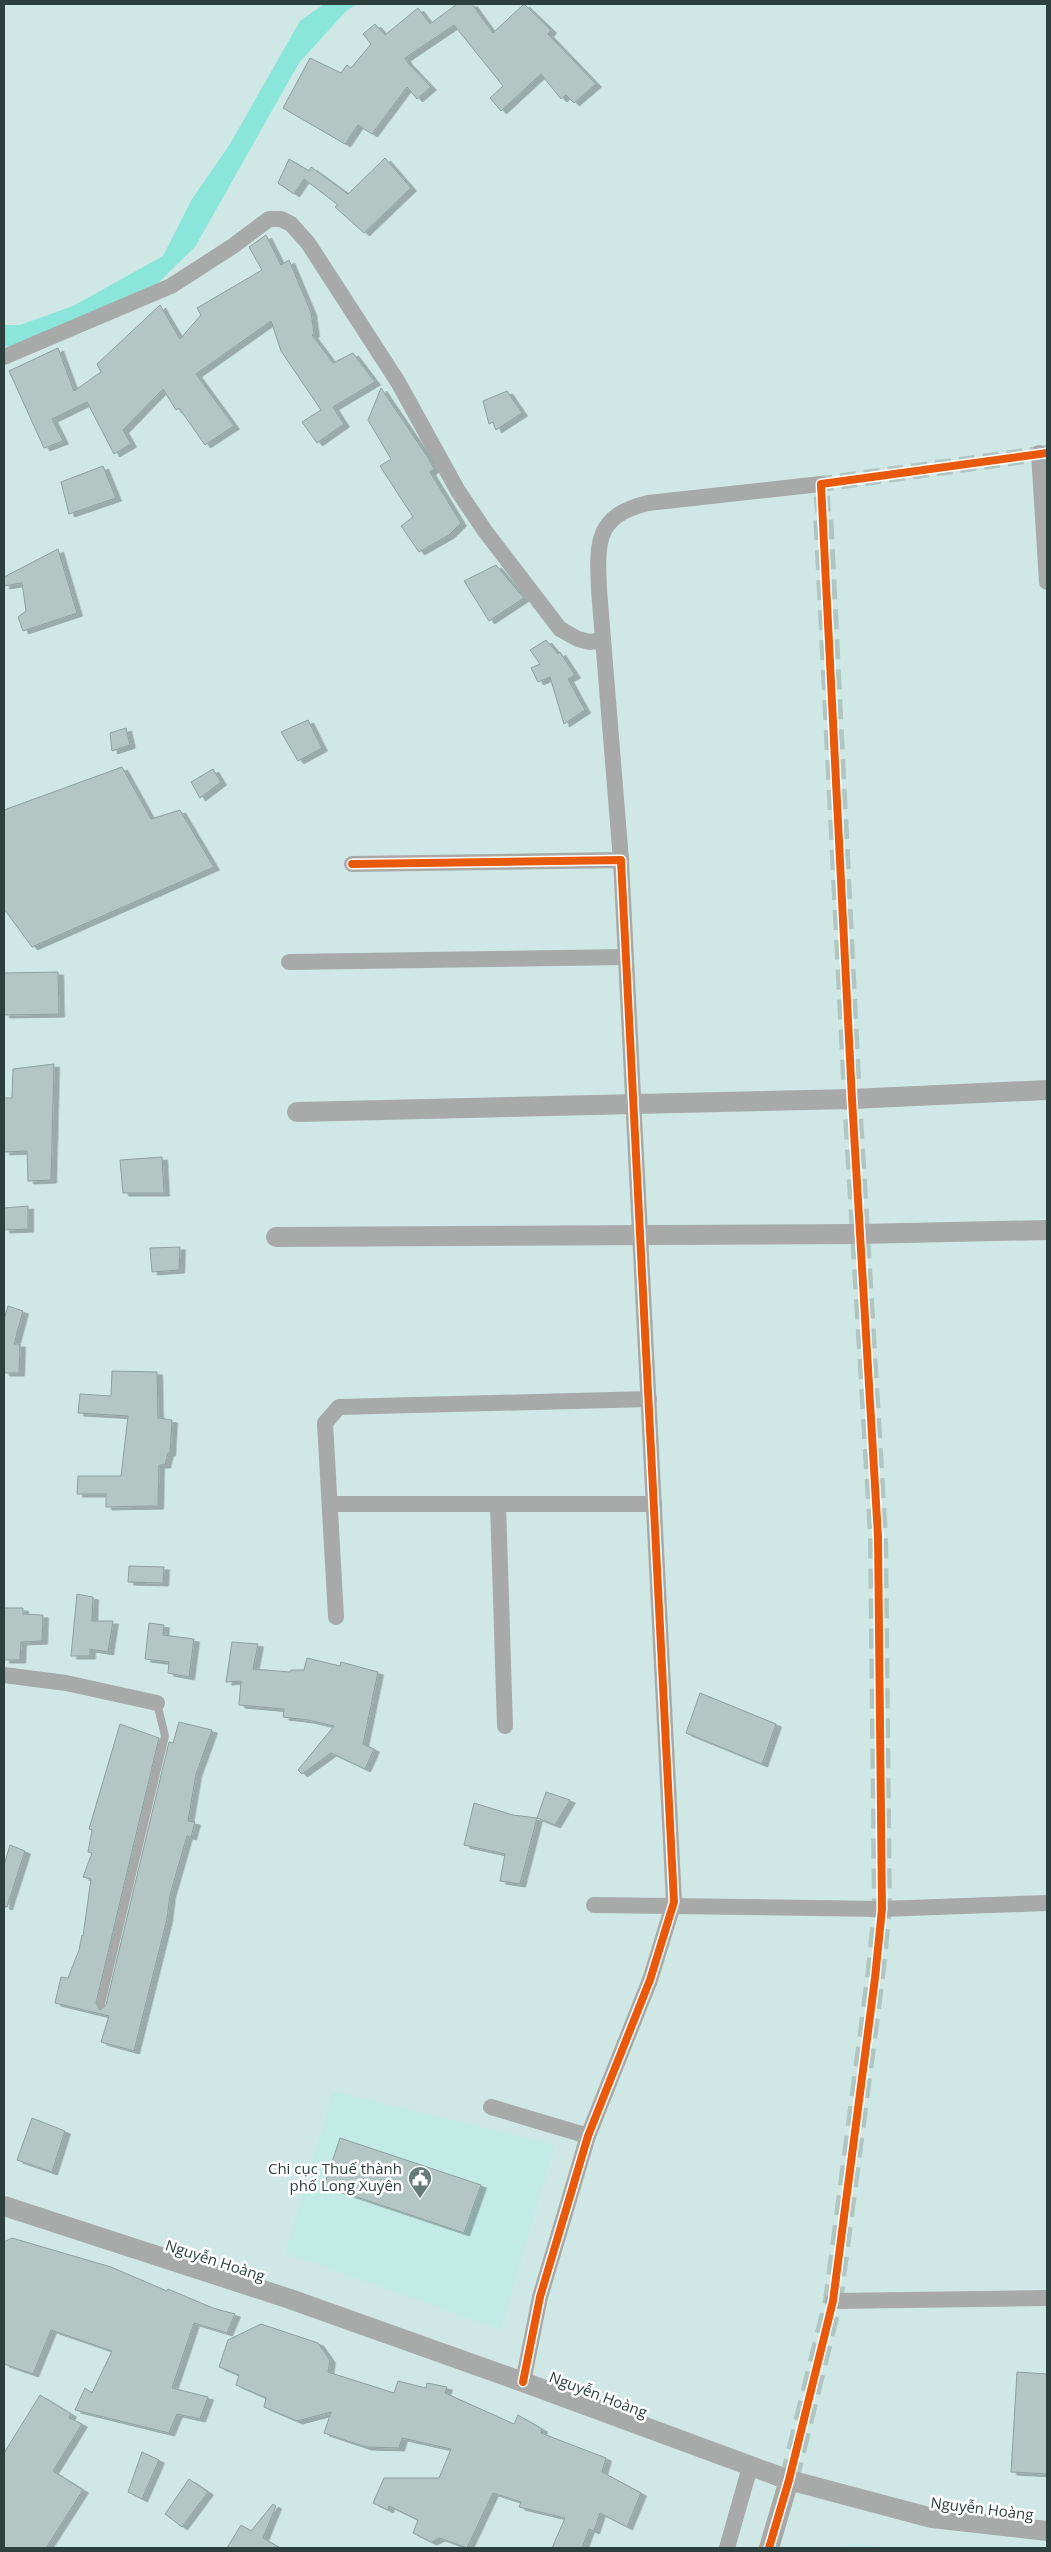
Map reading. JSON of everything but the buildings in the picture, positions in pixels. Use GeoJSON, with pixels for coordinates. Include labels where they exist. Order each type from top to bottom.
{"type":"FeatureCollection","features":[{"type":"Feature","properties":{"kind":"street"},"geometry":{"type":"LineString","coordinates":[[4,357],[171,286],[233,246],[269,219],[281,219],[291,224],[308,243],[398,382],[458,491],[535,599],[560,629],[569,635],[590,642],[603,640]]}},
{"type":"Feature","properties":{"kind":"street"},"geometry":{"type":"LineString","coordinates":[[1039,453],[1047,582]]}},
{"type":"Feature","properties":{"kind":"street"},"geometry":{"type":"LineString","coordinates":[[523,2382],[540,2297],[588,2136],[650,1980],[673,1906],[635,1104],[625,958],[621,860],[603,640],[598,548],[604,528],[615,516],[630,507],[648,503],[821,484]]}},
{"type":"Feature","properties":{"kind":"street"},"geometry":{"type":"LineString","coordinates":[[352,864],[621,860]]}},
{"type":"Feature","properties":{"kind":"street"},"geometry":{"type":"LineString","coordinates":[[289,962],[625,958]]}},
{"type":"Feature","properties":{"kind":"street"},"geometry":{"type":"LineString","coordinates":[[297,1112],[852,1098],[1047,1090]]}},
{"type":"Feature","properties":{"kind":"street"},"geometry":{"type":"LineString","coordinates":[[276,1237],[1047,1230]]}},
{"type":"Feature","properties":{"kind":"street"},"geometry":{"type":"LineString","coordinates":[[336,1617],[325,1423],[339,1407],[649,1399]]}},
{"type":"Feature","properties":{"kind":"street"},"geometry":{"type":"LineString","coordinates":[[330,1504],[654,1504]]}},
{"type":"Feature","properties":{"kind":"street"},"geometry":{"type":"LineString","coordinates":[[498,1504],[505,1726]]}},
{"type":"Feature","properties":{"kind":"street"},"geometry":{"type":"LineString","coordinates":[[4,1675],[66,1682],[157,1704]]}},
{"type":"Feature","properties":{"kind":"street"},"geometry":{"type":"LineString","coordinates":[[594,1905],[882,1909],[1047,1903]]}},
{"type":"Feature","properties":{"kind":"street"},"geometry":{"type":"LineString","coordinates":[[491,2108],[588,2136]]}},
{"type":"Feature","properties":{"kind":"street","name":"Nguyễn Hoàng"},"geometry":{"type":"LineString","coordinates":[[4,2206],[290,2300],[523,2382],[789,2480],[932,2518],[1047,2531]]}},
{"type":"Feature","properties":{"kind":"street"},"geometry":{"type":"LineString","coordinates":[[833,2301],[1047,2298]]}},
{"type":"Feature","properties":{"kind":"street"},"geometry":{"type":"LineString","coordinates":[[727,2548],[750,2467]]}},
{"type":"Feature","properties":{"kind":"street"},"geometry":{"type":"LineString","coordinates":[[769,2548],[789,2480]]}},
{"type":"Feature","properties":{"kind":"lane"},"geometry":{"type":"LineString","coordinates":[[101,2004],[165,1736],[157,1704]]}},
{"type":"Feature","properties":{"kind":"shaded area","name":"Chi cục Thuế thành phố Long Xuyên"},"geometry":{"type":"Polygon","coordinates":[[[333,2091],[555,2145],[501,2330],[285,2253],[333,2091]]]}},
{"type":"Feature","properties":{"kind":"shaded area"},"geometry":{"type":"Polygon","coordinates":[[[858,2543],[885,2548],[834,2548],[858,2543]]]}},
{"type":"Feature","properties":{"kind":"water"},"geometry":{"type":"Polygon","coordinates":[[[324,4],[358,4],[346,11],[299,63],[195,247],[158,283],[14,345],[4,347],[4,325],[20,325],[73,306],[163,256],[192,199],[230,144],[300,21],[324,4]]]}},
{"type":"Feature","properties":{"kind":"tunnel"},"geometry":{"type":"LineString","coordinates":[[823,512],[821,484],[1047,453]]}},
{"type":"Feature","properties":{"kind":"tunnel"},"geometry":{"type":"LineString","coordinates":[[789,2480],[833,2301],[875,1978],[882,1909],[878,1536],[852,1099],[823,512]]}},
{"type":"Feature","properties":{"kind":"cycle path"},"geometry":{"type":"LineString","coordinates":[[769,2548],[789,2480],[833,2301],[875,1978],[882,1909],[878,1536],[852,1099],[821,484],[1047,453]]}},
{"type":"Feature","properties":{"kind":"cycle path"},"geometry":{"type":"LineString","coordinates":[[352,864],[621,860],[674,1902],[650,1980],[588,2136],[540,2297],[523,2382]]}},
{"type":"Feature","properties":{"kind":"place","name":"Chi cục Thuế thành phố Long Xuyên"},"geometry":{"type":"Point","coordinates":[420,2199]}}]}
